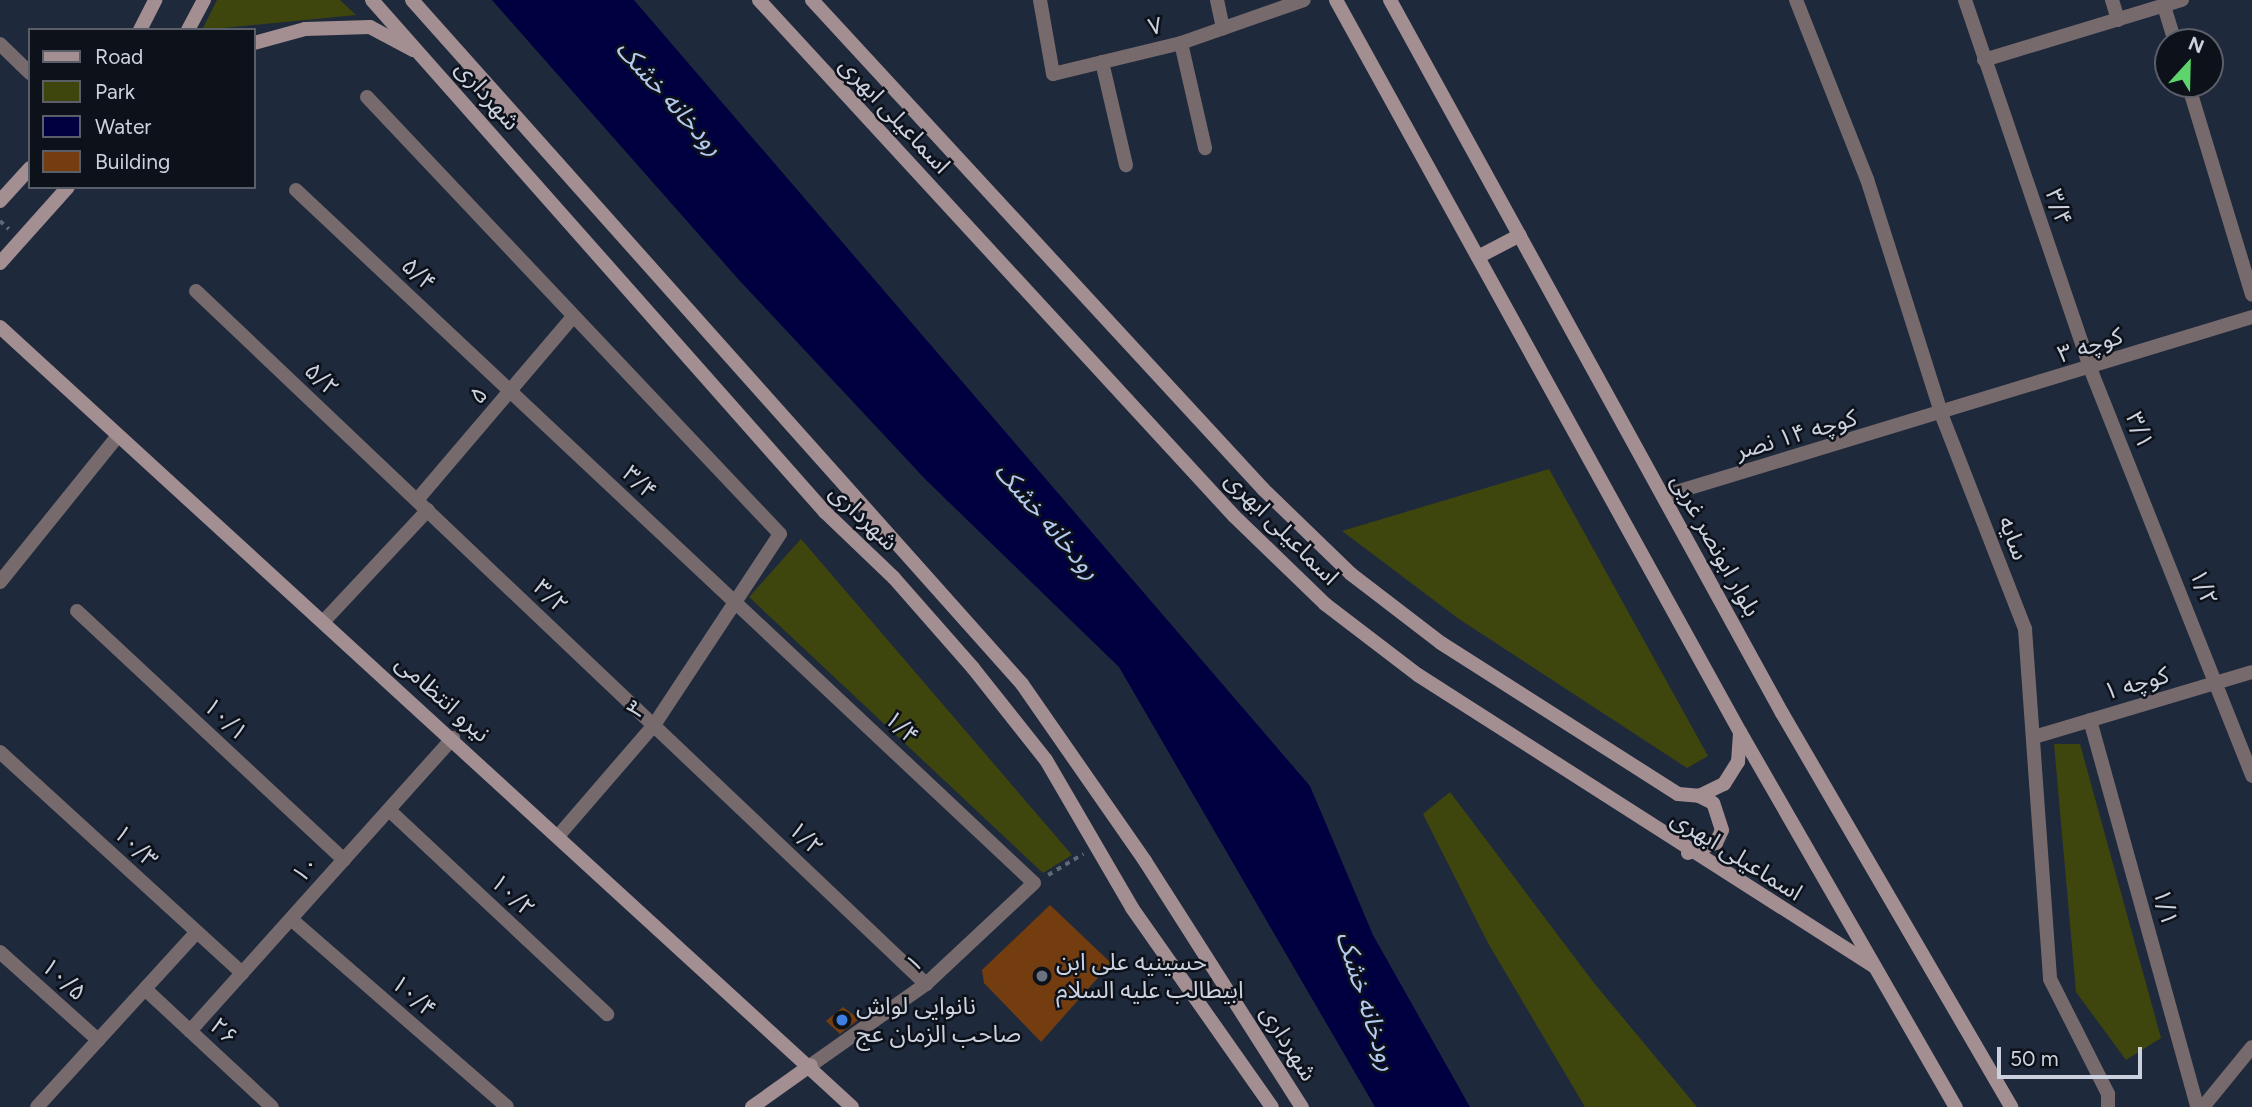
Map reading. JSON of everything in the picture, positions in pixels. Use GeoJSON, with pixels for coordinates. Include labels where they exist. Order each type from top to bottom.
{"type":"FeatureCollection","features":[{"type":"Feature","properties":{"kind":"main road"},"geometry":{"type":"LineString","coordinates":[[141,28],[155,0]]}},
{"type":"Feature","properties":{"kind":"main road"},"geometry":{"type":"LineString","coordinates":[[189,28],[204,0]]}},
{"type":"Feature","properties":{"kind":"main road","name":"شهرداری"},"geometry":{"type":"LineString","coordinates":[[372,0],[825,512],[894,578],[973,668],[1046,760],[1132,908],[1272,1107]]}},
{"type":"Feature","properties":{"kind":"main road","name":"شهرداری"},"geometry":{"type":"LineString","coordinates":[[412,0],[1022,684],[1145,860],[1302,1107]]}},
{"type":"Feature","properties":{"kind":"main road","name":"اسماعیلی ابهری"},"geometry":{"type":"LineString","coordinates":[[759,0],[1234,516],[1325,604],[1418,675],[1688,853],[1875,967]]}},
{"type":"Feature","properties":{"kind":"main road","name":"اسماعیلی ابهری"},"geometry":{"type":"LineString","coordinates":[[812,0],[1263,489],[1351,574],[1441,643],[1653,783],[1699,796],[1724,784],[1738,762],[1740,733]]}},
{"type":"Feature","properties":{"kind":"main road"},"geometry":{"type":"LineString","coordinates":[[1336,0],[1740,733],[1956,1107]]}},
{"type":"Feature","properties":{"kind":"main road","name":"بلوار ابونصر غربی"},"geometry":{"type":"LineString","coordinates":[[1390,0],[1663,496],[2011,1107]]}},
{"type":"Feature","properties":{"kind":"main road"},"geometry":{"type":"LineString","coordinates":[[256,42],[305,29],[370,27],[422,54]]}},
{"type":"Feature","properties":{"kind":"main road"},"geometry":{"type":"LineString","coordinates":[[0,201],[28,170]]}},
{"type":"Feature","properties":{"kind":"main road"},"geometry":{"type":"LineString","coordinates":[[0,263],[66,189]]}},
{"type":"Feature","properties":{"kind":"main road"},"geometry":{"type":"LineString","coordinates":[[1478,257],[1520,235]]}},
{"type":"Feature","properties":{"kind":"main road","name":"نیرو انتظامی"},"geometry":{"type":"LineString","coordinates":[[0,327],[560,834],[811,1065],[852,1107]]}},
{"type":"Feature","properties":{"kind":"main road"},"geometry":{"type":"LineString","coordinates":[[1688,853],[1716,844],[1722,830],[1713,803],[1699,796]]}},
{"type":"Feature","properties":{"kind":"main road"},"geometry":{"type":"LineString","coordinates":[[752,1107],[811,1065]]}},
{"type":"Feature","properties":{"kind":"street","name":"۷"},"geometry":{"type":"LineString","coordinates":[[1041,0],[1052,74],[1181,43],[1304,0]]}},
{"type":"Feature","properties":{"kind":"street"},"geometry":{"type":"LineString","coordinates":[[1217,0],[1223,28]]}},
{"type":"Feature","properties":{"kind":"street","name":"سایه"},"geometry":{"type":"LineString","coordinates":[[1796,0],[1867,179],[1942,415],[2025,629],[2050,979],[2108,1094],[2108,1107]]}},
{"type":"Feature","properties":{"kind":"street","name":"۳/۴"},"geometry":{"type":"LineString","coordinates":[[1965,0],[2090,369]]}},
{"type":"Feature","properties":{"kind":"street"},"geometry":{"type":"LineString","coordinates":[[2112,0],[2118,20]]}},
{"type":"Feature","properties":{"kind":"street"},"geometry":{"type":"LineString","coordinates":[[1984,60],[2182,0]]}},
{"type":"Feature","properties":{"kind":"street"},"geometry":{"type":"LineString","coordinates":[[2164,6],[2171,28]]}},
{"type":"Feature","properties":{"kind":"street"},"geometry":{"type":"LineString","coordinates":[[1181,43],[1205,148]]}},
{"type":"Feature","properties":{"kind":"street"},"geometry":{"type":"LineString","coordinates":[[0,44],[28,71]]}},
{"type":"Feature","properties":{"kind":"street"},"geometry":{"type":"LineString","coordinates":[[1102,62],[1126,165]]}},
{"type":"Feature","properties":{"kind":"street"},"geometry":{"type":"LineString","coordinates":[[367,97],[572,318]]}},
{"type":"Feature","properties":{"kind":"street"},"geometry":{"type":"LineString","coordinates":[[2192,98],[2252,295]]}},
{"type":"Feature","properties":{"kind":"street","name":"۵/۴"},"geometry":{"type":"LineString","coordinates":[[296,190],[511,391]]}},
{"type":"Feature","properties":{"kind":"street","name":"۵/۲"},"geometry":{"type":"LineString","coordinates":[[196,290],[417,500]]}},
{"type":"Feature","properties":{"kind":"street","name":"کوچه ۳"},"geometry":{"type":"LineString","coordinates":[[1942,415],[2252,317]]}},
{"type":"Feature","properties":{"kind":"street","name":"۵"},"geometry":{"type":"LineString","coordinates":[[417,500],[572,318]]}},
{"type":"Feature","properties":{"kind":"street","name":"۳"},"geometry":{"type":"LineString","coordinates":[[560,834],[654,725],[738,605],[780,534],[572,318]]}},
{"type":"Feature","properties":{"kind":"street","name":"۳/۱"},"geometry":{"type":"LineString","coordinates":[[2090,369],[2147,509]]}},
{"type":"Feature","properties":{"kind":"street","name":"۳/۴"},"geometry":{"type":"LineString","coordinates":[[511,391],[738,605]]}},
{"type":"Feature","properties":{"kind":"street","name":"کوچه ۱۴ نصر"},"geometry":{"type":"LineString","coordinates":[[1663,496],[1942,415]]}},
{"type":"Feature","properties":{"kind":"street"},"geometry":{"type":"LineString","coordinates":[[0,582],[118,436]]}},
{"type":"Feature","properties":{"kind":"street","name":"۳/۲"},"geometry":{"type":"LineString","coordinates":[[417,500],[654,725]]}},
{"type":"Feature","properties":{"kind":"street","name":"۱/۲"},"geometry":{"type":"LineString","coordinates":[[2147,509],[2218,682],[2252,776]]}},
{"type":"Feature","properties":{"kind":"street"},"geometry":{"type":"LineString","coordinates":[[324,621],[428,510]]}},
{"type":"Feature","properties":{"kind":"street","name":"۱/۴"},"geometry":{"type":"LineString","coordinates":[[738,605],[1034,883]]}},
{"type":"Feature","properties":{"kind":"street","name":"۱۰/۱"},"geometry":{"type":"LineString","coordinates":[[77,611],[344,860]]}},
{"type":"Feature","properties":{"kind":"street","name":"کوچه ۱"},"geometry":{"type":"LineString","coordinates":[[2034,737],[2252,672]]}},
{"type":"Feature","properties":{"kind":"street","name":"۱/۱"},"geometry":{"type":"LineString","coordinates":[[2090,720],[2197,1107]]}},
{"type":"Feature","properties":{"kind":"street","name":"۱/۲"},"geometry":{"type":"LineString","coordinates":[[654,725],[926,984]]}},
{"type":"Feature","properties":{"kind":"street","name":"۱۰"},"geometry":{"type":"LineString","coordinates":[[190,1031],[453,738]]}},
{"type":"Feature","properties":{"kind":"street","name":"۱۰/۳"},"geometry":{"type":"LineString","coordinates":[[0,752],[242,973]]}},
{"type":"Feature","properties":{"kind":"street","name":"۱۰/۲"},"geometry":{"type":"LineString","coordinates":[[389,810],[607,1014]]}},
{"type":"Feature","properties":{"kind":"street","name":"۱"},"geometry":{"type":"LineString","coordinates":[[811,1065],[926,984],[1034,883]]}},
{"type":"Feature","properties":{"kind":"street","name":"۱۰/۴"},"geometry":{"type":"LineString","coordinates":[[291,919],[507,1107]]}},
{"type":"Feature","properties":{"kind":"street"},"geometry":{"type":"LineString","coordinates":[[37,1107],[197,932]]}},
{"type":"Feature","properties":{"kind":"street","name":"۱۰/۵"},"geometry":{"type":"LineString","coordinates":[[0,952],[98,1040]]}},
{"type":"Feature","properties":{"kind":"street","name":"۲۶"},"geometry":{"type":"LineString","coordinates":[[145,989],[272,1107]]}},
{"type":"Feature","properties":{"kind":"street"},"geometry":{"type":"LineString","coordinates":[[2203,1107],[2252,1047]]}},
{"type":"Feature","properties":{"kind":"path"},"geometry":{"type":"LineString","coordinates":[[1034,883],[1098,849]]}},
{"type":"Feature","properties":{"kind":"green space"},"geometry":{"type":"Polygon","coordinates":[[[217,0],[340,0],[356,15],[223,28],[203,28],[217,0]]]}},
{"type":"Feature","properties":{"kind":"green space"},"geometry":{"type":"Polygon","coordinates":[[[1549,469],[1708,756],[1687,768],[1459,619],[1342,531],[1549,469]]]}},
{"type":"Feature","properties":{"kind":"green space"},"geometry":{"type":"Polygon","coordinates":[[[801,539],[1072,855],[1043,873],[749,597],[801,539]]]}},
{"type":"Feature","properties":{"kind":"green space"},"geometry":{"type":"Polygon","coordinates":[[[2054,744],[2080,744],[2161,1038],[2126,1060],[2076,992],[2054,744]]]}},
{"type":"Feature","properties":{"kind":"green space"},"geometry":{"type":"Polygon","coordinates":[[[1450,792],[1594,983],[1697,1107],[1585,1107],[1488,943],[1423,814],[1450,792]]]}},
{"type":"Feature","properties":{"kind":"water","name":"رودخانه خشک"},"geometry":{"type":"Polygon","coordinates":[[[492,0],[634,0],[1310,786],[1373,935],[1470,1107],[1375,1107],[1119,667],[926,480],[739,280],[492,0]]]}},
{"type":"Feature","properties":{"kind":"building","name":"حسینیه علی ابن ابیطالب علیه السلام"},"geometry":{"type":"Polygon","coordinates":[[[1050,905],[1111,963],[1041,1042],[984,983],[982,970],[1050,905]]]}},
{"type":"Feature","properties":{"kind":"building","name":"نانوایی لواش صاحب الزمان عج"},"geometry":{"type":"Polygon","coordinates":[[[843,1007],[859,1019],[840,1034],[826,1021],[843,1007]]]}},
{"type":"Feature","properties":{"kind":"place","name":"حسینیه علی ابن ابیطالب علیه السلام"},"geometry":{"type":"Point","coordinates":[1042,976]}},
{"type":"Feature","properties":{"kind":"place","name":"نانوایی لواش صاحب الزمان عج"},"geometry":{"type":"Point","coordinates":[842,1020]}}]}
